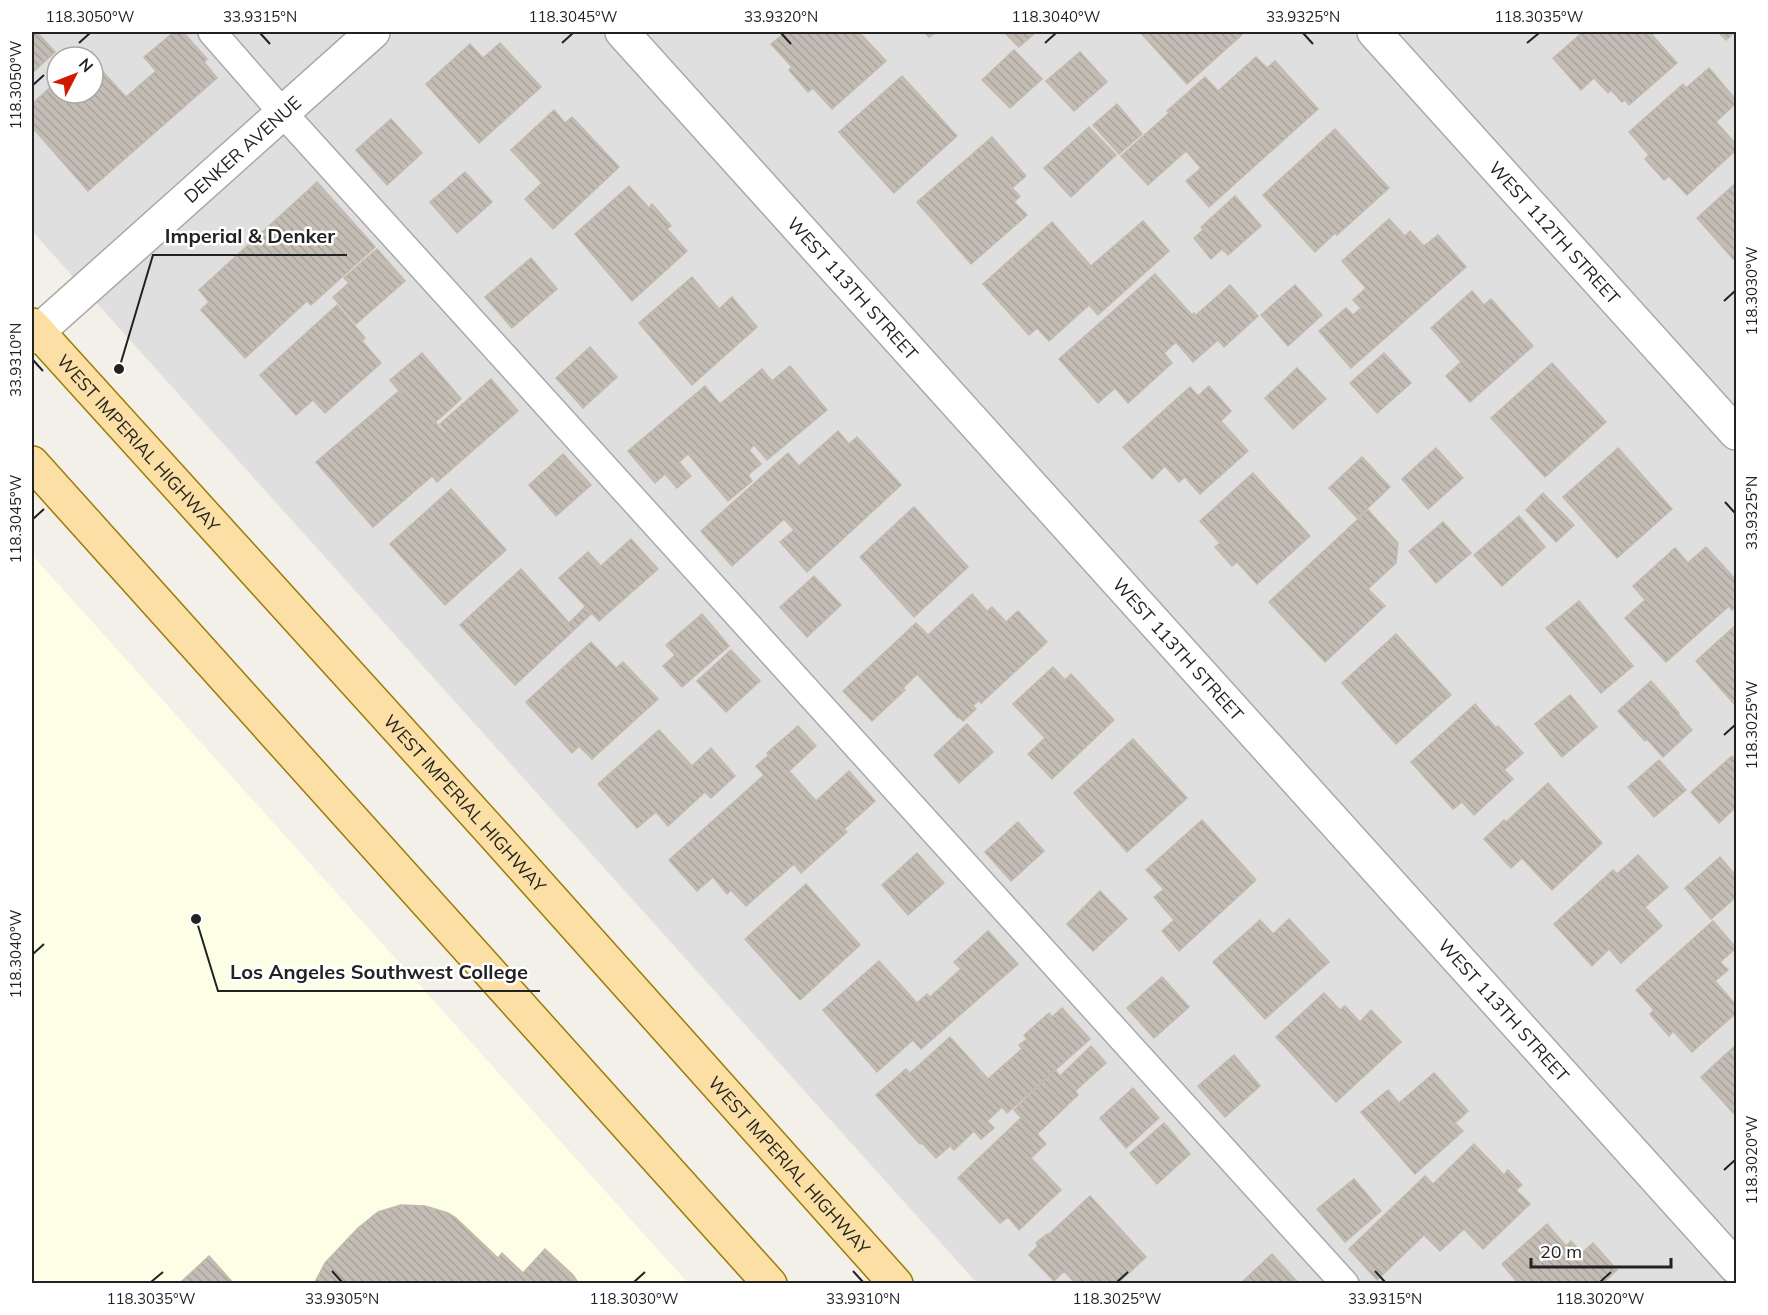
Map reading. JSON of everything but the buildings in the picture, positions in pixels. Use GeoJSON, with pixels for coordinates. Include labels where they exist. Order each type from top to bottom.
{"type":"FeatureCollection","features":[{"type":"Feature","properties":{"kind":"main road","name":"WEST IMPERIAL HIGHWAY"},"geometry":{"type":"LineString","coordinates":[[33,331],[488,828],[896,1284]]}},
{"type":"Feature","properties":{"kind":"main road"},"geometry":{"type":"LineString","coordinates":[[32,463],[770,1284]]}},
{"type":"Feature","properties":{"kind":"street","name":"DENKER AVENUE"},"geometry":{"type":"LineString","coordinates":[[33,331],[373,32]]}},
{"type":"Feature","properties":{"kind":"street","name":"WEST 113TH STREET"},"geometry":{"type":"LineString","coordinates":[[622,32],[1737,1267]]}},
{"type":"Feature","properties":{"kind":"street","name":"WEST 112TH STREET"},"geometry":{"type":"LineString","coordinates":[[1374,32],[1737,433]]}},
{"type":"Feature","properties":{"kind":"lane"},"geometry":{"type":"LineString","coordinates":[[212,32],[1345,1284]]}},
{"type":"Feature","properties":{"kind":"shaded area"},"geometry":{"type":"Polygon","coordinates":[[[32,32],[1736,32],[1736,1283],[977,1283],[32,231],[32,32]]]}},
{"type":"Feature","properties":{"kind":"shaded area"},"geometry":{"type":"Polygon","coordinates":[[[32,555],[688,1283],[32,1283],[32,555]]]}},
{"type":"Feature","properties":{"kind":"place","name":"Imperial & Denker"},"geometry":{"type":"Point","coordinates":[119,369]}},
{"type":"Feature","properties":{"kind":"place","name":"Los Angeles Southwest College"},"geometry":{"type":"Point","coordinates":[196,919]}}]}
